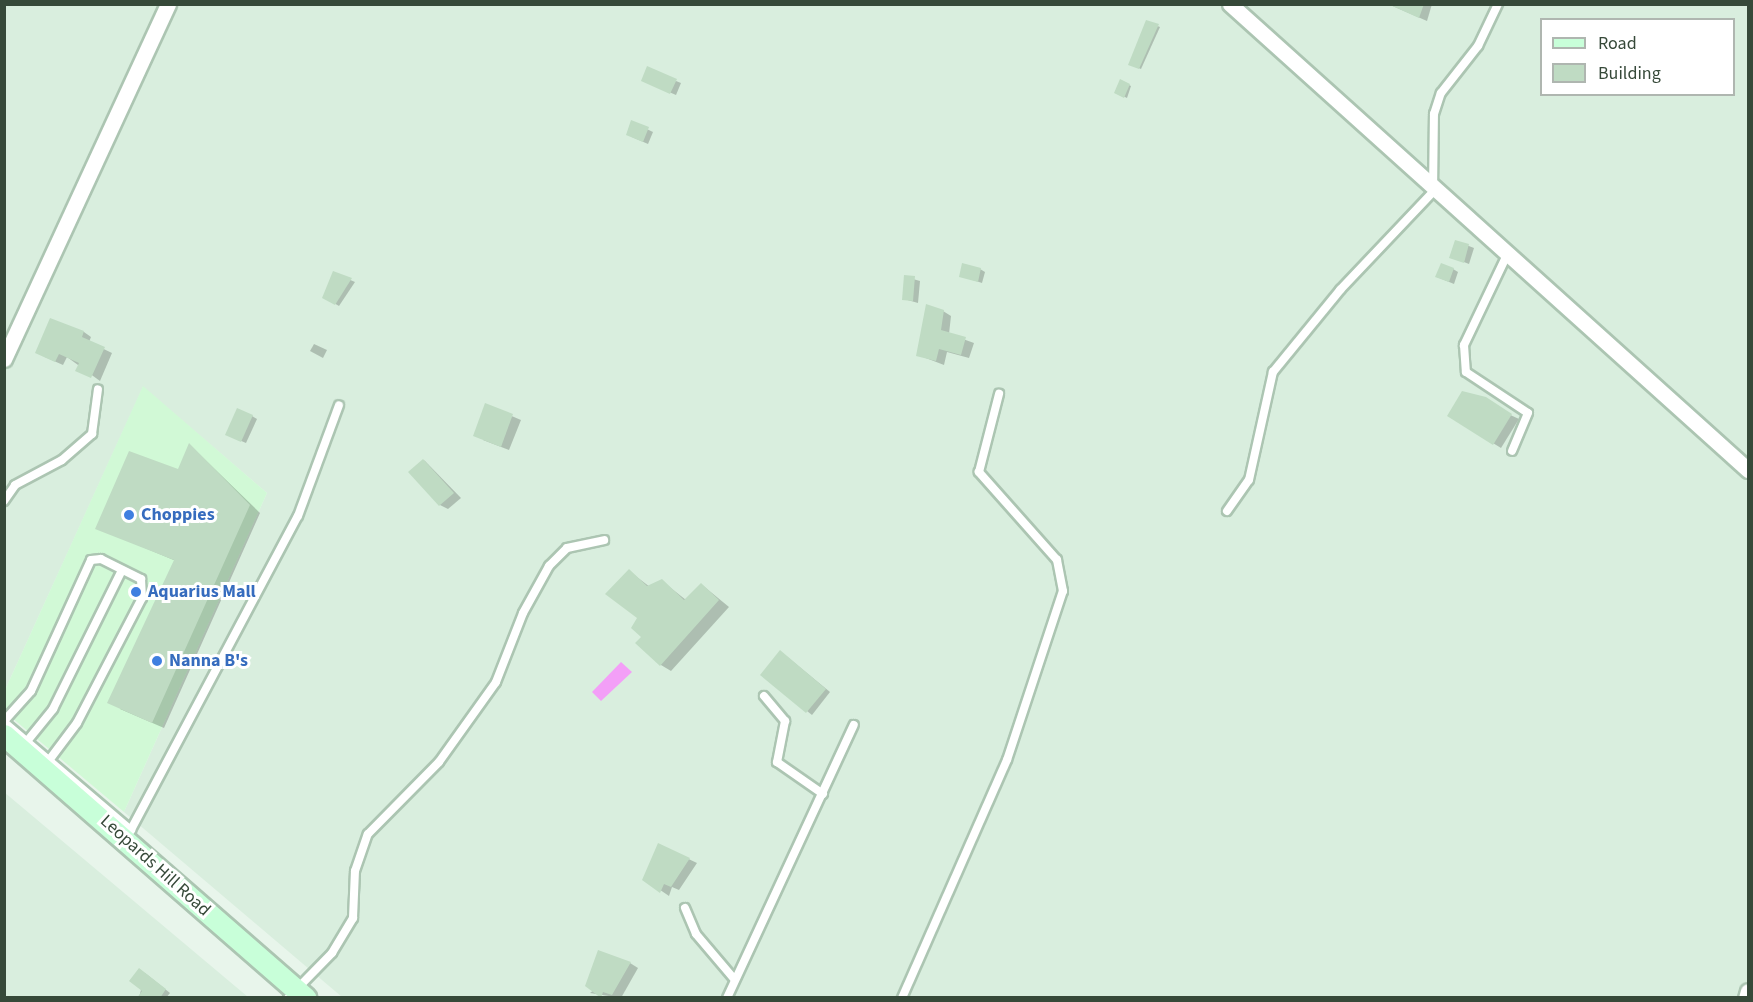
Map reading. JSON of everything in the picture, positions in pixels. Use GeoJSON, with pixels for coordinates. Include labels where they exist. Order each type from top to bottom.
{"type":"FeatureCollection","features":[{"type":"Feature","properties":{"kind":"main road","name":"Leopards Hill Road"},"geometry":{"type":"LineString","coordinates":[[4,735],[128,835],[296,995]]}},
{"type":"Feature","properties":{"kind":"street"},"geometry":{"type":"LineString","coordinates":[[4,359],[168,4]]}},
{"type":"Feature","properties":{"kind":"street"},"geometry":{"type":"LineString","coordinates":[[1230,4],[1433,192],[1749,470]]}},
{"type":"Feature","properties":{"kind":"street"},"geometry":{"type":"LineString","coordinates":[[1746,998],[1749,991]]}},
{"type":"Feature","properties":{"kind":"lane"},"geometry":{"type":"LineString","coordinates":[[1227,511],[1249,480],[1273,372],[1340,290],[1433,192],[1434,114],[1441,93],[1478,46],[1498,4]]}},
{"type":"Feature","properties":{"kind":"lane"},"geometry":{"type":"LineString","coordinates":[[1506,257],[1464,345],[1466,372],[1528,413],[1512,451]]}},
{"type":"Feature","properties":{"kind":"lane"},"geometry":{"type":"LineString","coordinates":[[4,501],[15,485],[62,460],[92,434],[98,389]]}},
{"type":"Feature","properties":{"kind":"lane"},"geometry":{"type":"LineString","coordinates":[[902,998],[994,792],[1063,591],[1057,560],[979,472],[999,394]]}},
{"type":"Feature","properties":{"kind":"lane"},"geometry":{"type":"LineString","coordinates":[[50,759],[77,723],[142,598],[141,579],[91,560],[31,691],[4,722],[50,759],[128,835],[298,516],[339,405]]}},
{"type":"Feature","properties":{"kind":"lane"},"geometry":{"type":"LineString","coordinates":[[296,995],[332,953],[353,918],[355,871],[368,834],[439,762],[496,682],[523,613],[549,566],[567,548],[604,540]]}},
{"type":"Feature","properties":{"kind":"lane"},"geometry":{"type":"LineString","coordinates":[[28,740],[53,709],[122,570]]}},
{"type":"Feature","properties":{"kind":"lane"},"geometry":{"type":"LineString","coordinates":[[764,696],[785,721],[777,762],[823,794]]}},
{"type":"Feature","properties":{"kind":"lane"},"geometry":{"type":"LineString","coordinates":[[727,998],[854,725]]}},
{"type":"Feature","properties":{"kind":"lane"},"geometry":{"type":"LineString","coordinates":[[685,908],[696,934],[735,980]]}},
{"type":"Feature","properties":{"kind":"shaded area"},"geometry":{"type":"Polygon","coordinates":[[[5,5],[1748,5],[1748,997],[342,997],[124,812],[267,493],[143,387],[5,690],[5,5]]]}},
{"type":"Feature","properties":{"kind":"shaded area","name":"Aquarius Mall"},"geometry":{"type":"Polygon","coordinates":[[[143,386],[267,493],[124,812],[5,712],[5,690],[143,386]]]}},
{"type":"Feature","properties":{"kind":"shaded area"},"geometry":{"type":"Polygon","coordinates":[[[621,662],[632,672],[601,701],[592,692],[621,662]]]}},
{"type":"Feature","properties":{"kind":"shaded area"},"geometry":{"type":"Polygon","coordinates":[[[4,792],[248,997],[5,997],[4,792]]]}},
{"type":"Feature","properties":{"kind":"building"},"geometry":{"type":"Polygon","coordinates":[[[1388,4],[1424,4],[1419,18],[1388,4]]]}},
{"type":"Feature","properties":{"kind":"building"},"geometry":{"type":"Polygon","coordinates":[[[1146,20],[1159,24],[1139,69],[1128,65],[1146,20]]]}},
{"type":"Feature","properties":{"kind":"building"},"geometry":{"type":"Polygon","coordinates":[[[647,66],[677,79],[670,94],[641,81],[647,66]]]}},
{"type":"Feature","properties":{"kind":"building"},"geometry":{"type":"Polygon","coordinates":[[[1120,79],[1130,84],[1124,98],[1114,93],[1120,79]]]}},
{"type":"Feature","properties":{"kind":"building"},"geometry":{"type":"Polygon","coordinates":[[[631,120],[649,127],[643,142],[626,135],[631,120]]]}},
{"type":"Feature","properties":{"kind":"building"},"geometry":{"type":"Polygon","coordinates":[[[1455,240],[1469,244],[1464,263],[1449,258],[1455,240]]]}},
{"type":"Feature","properties":{"kind":"building"},"geometry":{"type":"Polygon","coordinates":[[[962,263],[981,268],[978,282],[959,277],[962,263]]]}},
{"type":"Feature","properties":{"kind":"building"},"geometry":{"type":"Polygon","coordinates":[[[1441,263],[1454,268],[1449,282],[1435,277],[1441,263]]]}},
{"type":"Feature","properties":{"kind":"building"},"geometry":{"type":"Polygon","coordinates":[[[333,271],[352,278],[335,305],[322,298],[333,271]]]}},
{"type":"Feature","properties":{"kind":"building"},"geometry":{"type":"Polygon","coordinates":[[[904,275],[915,276],[913,301],[902,300],[904,275]]]}},
{"type":"Feature","properties":{"kind":"building"},"geometry":{"type":"Polygon","coordinates":[[[926,304],[944,310],[941,330],[966,337],[961,355],[939,349],[936,361],[916,356],[926,304]]]}},
{"type":"Feature","properties":{"kind":"building"},"geometry":{"type":"Polygon","coordinates":[[[50,318],[84,331],[82,337],[105,347],[91,378],[75,371],[79,363],[59,354],[55,362],[35,353],[50,318]]]}},
{"type":"Feature","properties":{"kind":"building"},"geometry":{"type":"Polygon","coordinates":[[[1462,391],[1486,397],[1512,414],[1493,445],[1447,416],[1462,391]]]}},
{"type":"Feature","properties":{"kind":"building"},"geometry":{"type":"Polygon","coordinates":[[[485,403],[513,414],[501,447],[473,436],[485,403]]]}},
{"type":"Feature","properties":{"kind":"building"},"geometry":{"type":"Polygon","coordinates":[[[237,408],[253,415],[241,442],[225,435],[237,408]]]}},
{"type":"Feature","properties":{"kind":"building"},"geometry":{"type":"Polygon","coordinates":[[[189,443],[250,505],[152,723],[107,703],[174,560],[95,529],[129,451],[178,469],[189,443]]]}},
{"type":"Feature","properties":{"kind":"building"},"geometry":{"type":"Polygon","coordinates":[[[423,459],[454,493],[439,506],[408,472],[423,459]]]}},
{"type":"Feature","properties":{"kind":"building"},"geometry":{"type":"Polygon","coordinates":[[[629,569],[647,586],[662,579],[684,600],[701,583],[719,600],[660,666],[635,643],[641,637],[631,628],[637,618],[605,594],[629,569]]]}},
{"type":"Feature","properties":{"kind":"building"},"geometry":{"type":"Polygon","coordinates":[[[780,650],[826,689],[806,713],[760,675],[780,650]]]}},
{"type":"Feature","properties":{"kind":"building"},"geometry":{"type":"Polygon","coordinates":[[[658,843],[690,858],[671,887],[664,884],[660,893],[642,880],[658,843]]]}},
{"type":"Feature","properties":{"kind":"building"},"geometry":{"type":"Polygon","coordinates":[[[598,950],[631,962],[612,995],[603,992],[601,998],[585,986],[598,950]]]}},
{"type":"Feature","properties":{"kind":"building"},"geometry":{"type":"Polygon","coordinates":[[[139,968],[166,989],[160,998],[137,998],[142,991],[129,981],[139,968]]]}},
{"type":"Feature","properties":{"kind":"place","name":"Choppies"},"geometry":{"type":"Point","coordinates":[129,515]}},
{"type":"Feature","properties":{"kind":"place","name":"Aquarius Mall"},"geometry":{"type":"Point","coordinates":[136,592]}},
{"type":"Feature","properties":{"kind":"place","name":"Nanna B's"},"geometry":{"type":"Point","coordinates":[157,661]}}]}
